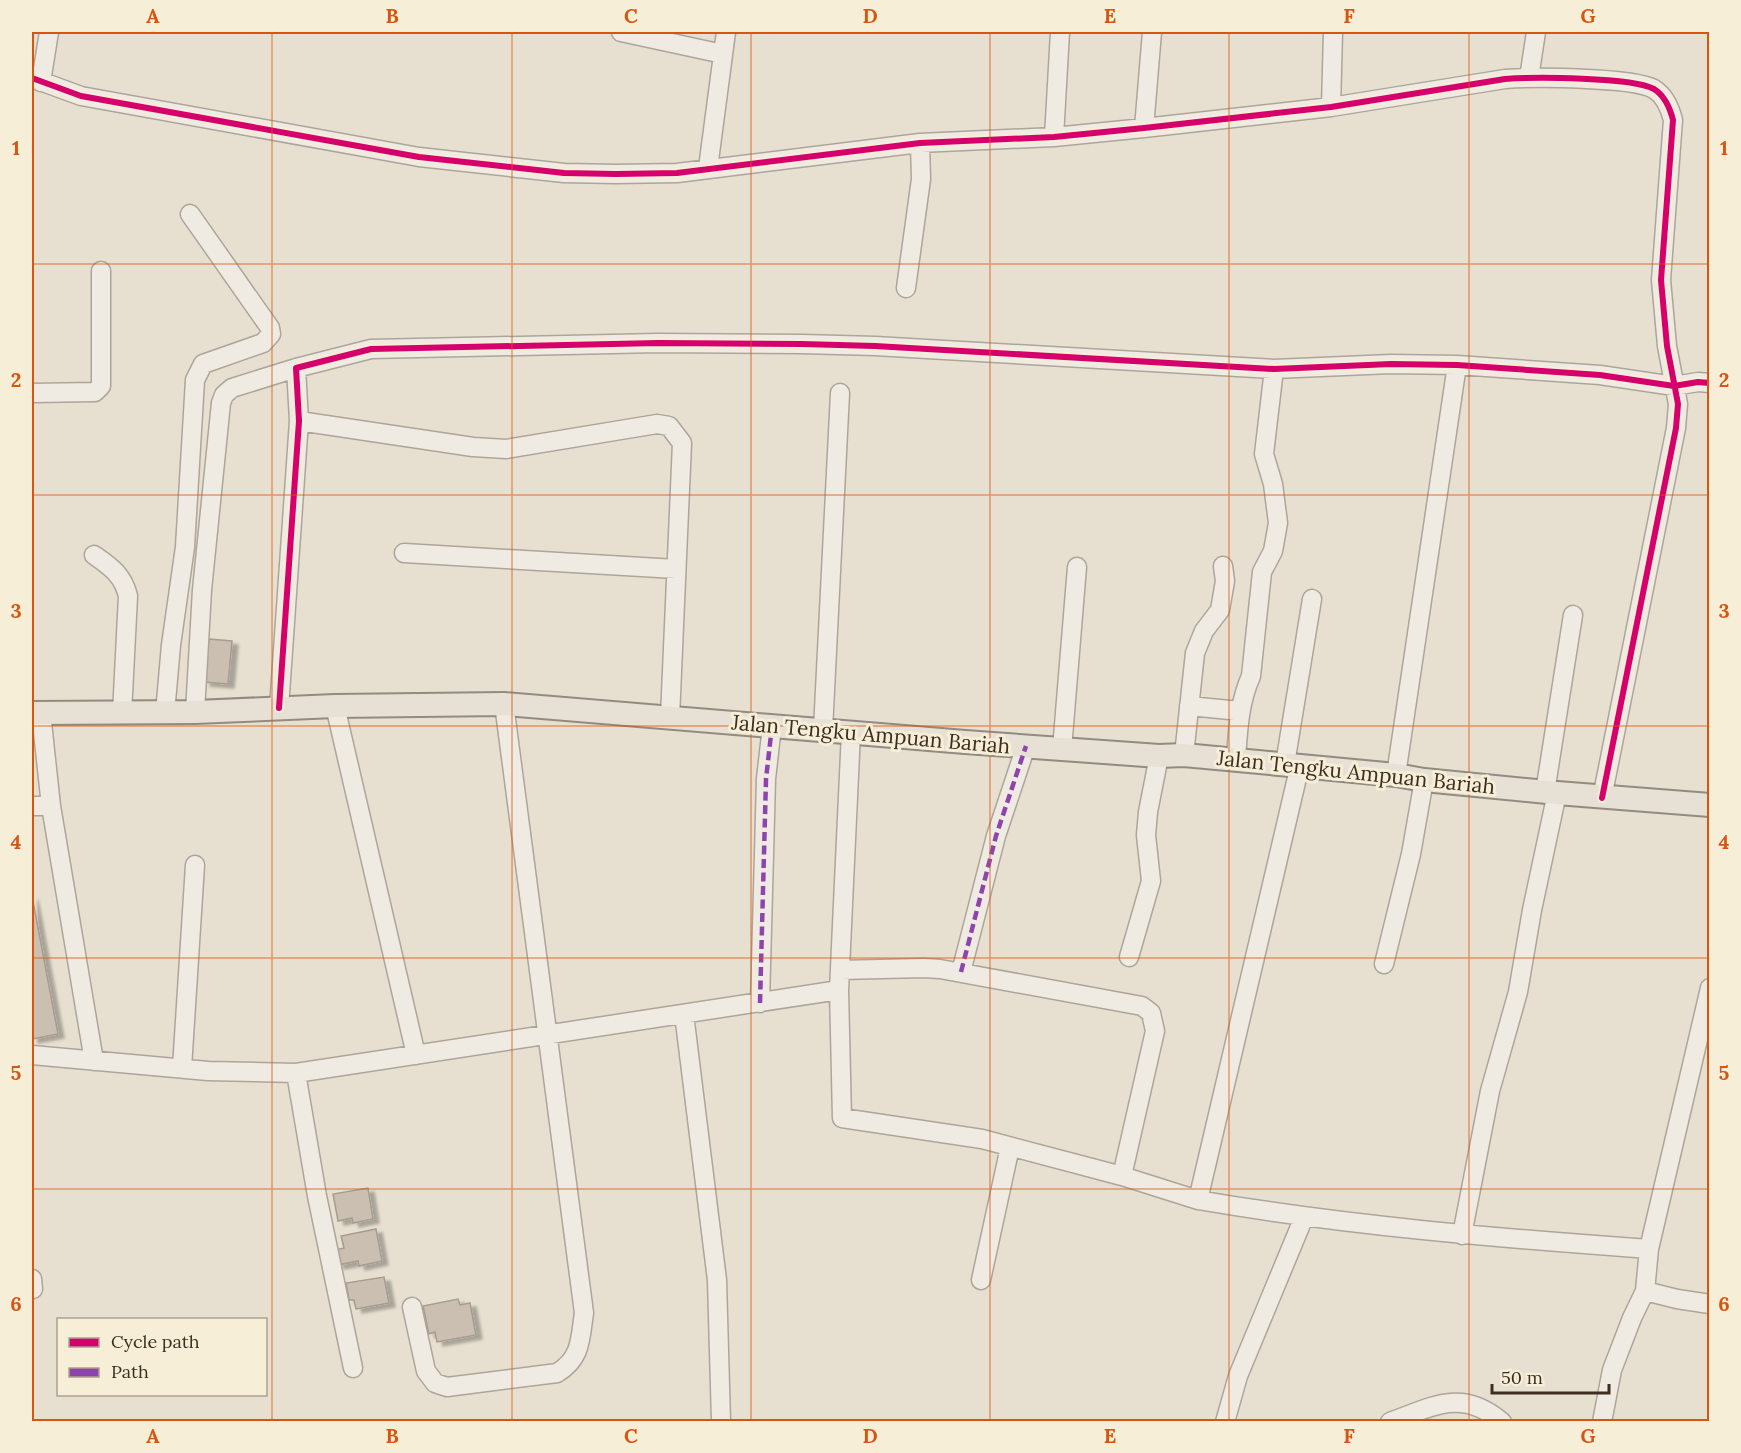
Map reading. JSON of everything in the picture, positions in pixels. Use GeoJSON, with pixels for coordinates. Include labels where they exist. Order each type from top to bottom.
{"type":"FeatureCollection","features":[{"type":"Feature","properties":{"kind":"main road","name":"Jalan Tengku Ampuan Bariah"},"geometry":{"type":"LineString","coordinates":[[36,713],[122,714],[335,706],[504,704],[1062,749],[1236,759],[1602,798],[1710,805]]}},
{"type":"Feature","properties":{"kind":"street"},"geometry":{"type":"LineString","coordinates":[[49,32],[36,80],[81,96],[419,157],[564,172],[677,173],[920,143],[1054,137],[1331,107],[1505,79],[1611,81],[1654,90],[1669,105],[1673,120],[1661,280],[1662,303],[1678,404],[1676,428],[1602,798]]}},
{"type":"Feature","properties":{"kind":"street"},"geometry":{"type":"LineString","coordinates":[[621,32],[723,54]]}},
{"type":"Feature","properties":{"kind":"street"},"geometry":{"type":"LineString","coordinates":[[708,168],[726,32]]}},
{"type":"Feature","properties":{"kind":"street"},"geometry":{"type":"LineString","coordinates":[[1054,137],[1060,32]]}},
{"type":"Feature","properties":{"kind":"street"},"geometry":{"type":"LineString","coordinates":[[1144,128],[1152,32]]}},
{"type":"Feature","properties":{"kind":"street"},"geometry":{"type":"LineString","coordinates":[[1331,107],[1333,32]]}},
{"type":"Feature","properties":{"kind":"street"},"geometry":{"type":"LineString","coordinates":[[1529,78],[1536,32]]}},
{"type":"Feature","properties":{"kind":"street"},"geometry":{"type":"LineString","coordinates":[[906,288],[921,179],[920,143]]}},
{"type":"Feature","properties":{"kind":"street"},"geometry":{"type":"LineString","coordinates":[[165,713],[171,645],[185,547],[194,388],[203,364],[263,343],[271,334],[270,328],[190,214]]}},
{"type":"Feature","properties":{"kind":"street"},"geometry":{"type":"LineString","coordinates":[[32,393],[95,392],[101,386],[100,271]]}},
{"type":"Feature","properties":{"kind":"street"},"geometry":{"type":"LineString","coordinates":[[195,712],[202,590],[221,403],[224,395],[232,388],[296,368],[371,349],[670,343],[876,346],[1274,369],[1391,364],[1457,365],[1600,375],[1674,386],[1698,382],[1710,383]]}},
{"type":"Feature","properties":{"kind":"street"},"geometry":{"type":"LineString","coordinates":[[1396,775],[1457,365]]}},
{"type":"Feature","properties":{"kind":"street"},"geometry":{"type":"LineString","coordinates":[[279,708],[299,421],[296,368]]}},
{"type":"Feature","properties":{"kind":"street"},"geometry":{"type":"LineString","coordinates":[[1236,759],[1240,711],[1251,676],[1262,572],[1273,551],[1278,523],[1273,484],[1264,454],[1274,369]]}},
{"type":"Feature","properties":{"kind":"street"},"geometry":{"type":"LineString","coordinates":[[823,730],[840,393]]}},
{"type":"Feature","properties":{"kind":"street"},"geometry":{"type":"LineString","coordinates":[[299,421],[473,447],[506,449],[657,424],[669,426],[682,443],[670,717]]}},
{"type":"Feature","properties":{"kind":"street"},"geometry":{"type":"LineString","coordinates":[[189,464],[213,476]]}},
{"type":"Feature","properties":{"kind":"street"},"geometry":{"type":"LineString","coordinates":[[404,553],[675,569]]}},
{"type":"Feature","properties":{"kind":"street"},"geometry":{"type":"LineString","coordinates":[[94,555],[118,574],[124,583],[128,597],[122,714]]}},
{"type":"Feature","properties":{"kind":"street"},"geometry":{"type":"LineString","coordinates":[[1184,755],[1195,653],[1204,631],[1220,610],[1225,581],[1223,566]]}},
{"type":"Feature","properties":{"kind":"street"},"geometry":{"type":"LineString","coordinates":[[1062,749],[1077,567]]}},
{"type":"Feature","properties":{"kind":"street"},"geometry":{"type":"LineString","coordinates":[[1198,1200],[1292,765],[1312,599]]}},
{"type":"Feature","properties":{"kind":"street"},"geometry":{"type":"LineString","coordinates":[[1462,1235],[1490,1090],[1518,992],[1551,793],[1573,615]]}},
{"type":"Feature","properties":{"kind":"street"},"geometry":{"type":"LineString","coordinates":[[412,1307],[426,1371],[435,1383],[447,1387],[557,1372],[569,1366],[579,1348],[584,1313],[504,704]]}},
{"type":"Feature","properties":{"kind":"street"},"geometry":{"type":"LineString","coordinates":[[335,706],[416,1055]]}},
{"type":"Feature","properties":{"kind":"street"},"geometry":{"type":"LineString","coordinates":[[1189,706],[1240,711]]}},
{"type":"Feature","properties":{"kind":"street"},"geometry":{"type":"LineString","coordinates":[[36,713],[94,1061]]}},
{"type":"Feature","properties":{"kind":"street"},"geometry":{"type":"LineString","coordinates":[[760,1003],[766,779],[772,726]]}},
{"type":"Feature","properties":{"kind":"street"},"geometry":{"type":"LineString","coordinates":[[850,732],[839,990],[842,1118],[963,1136],[1122,1176],[1198,1200],[1380,1227],[1649,1249]]}},
{"type":"Feature","properties":{"kind":"street"},"geometry":{"type":"LineString","coordinates":[[961,972],[996,836],[1026,746]]}},
{"type":"Feature","properties":{"kind":"street"},"geometry":{"type":"LineString","coordinates":[[1130,957],[1151,881],[1146,835],[1159,756]]}},
{"type":"Feature","properties":{"kind":"street"},"geometry":{"type":"LineString","coordinates":[[1384,964],[1411,854],[1424,780]]}},
{"type":"Feature","properties":{"kind":"street"},"geometry":{"type":"LineString","coordinates":[[32,806],[51,806]]}},
{"type":"Feature","properties":{"kind":"street"},"geometry":{"type":"LineString","coordinates":[[182,1068],[195,865]]}},
{"type":"Feature","properties":{"kind":"street"},"geometry":{"type":"LineString","coordinates":[[840,970],[924,968],[961,972],[1142,1006],[1151,1014],[1155,1031],[1122,1176]]}},
{"type":"Feature","properties":{"kind":"street"},"geometry":{"type":"LineString","coordinates":[[1602,1422],[1612,1370],[1645,1290],[1649,1249],[1710,988]]}},
{"type":"Feature","properties":{"kind":"street"},"geometry":{"type":"LineString","coordinates":[[32,1055],[182,1068],[296,1073],[839,990]]}},
{"type":"Feature","properties":{"kind":"street"},"geometry":{"type":"LineString","coordinates":[[684,1014],[717,1280],[721,1422]]}},
{"type":"Feature","properties":{"kind":"street"},"geometry":{"type":"LineString","coordinates":[[296,1073],[317,1196],[353,1368]]}},
{"type":"Feature","properties":{"kind":"street"},"geometry":{"type":"LineString","coordinates":[[981,1280],[1010,1147]]}},
{"type":"Feature","properties":{"kind":"street"},"geometry":{"type":"LineString","coordinates":[[1225,1422],[1238,1376],[1304,1217]]}},
{"type":"Feature","properties":{"kind":"street"},"geometry":{"type":"LineString","coordinates":[[1645,1290],[1677,1299],[1710,1304]]}},
{"type":"Feature","properties":{"kind":"street"},"geometry":{"type":"LineString","coordinates":[[1390,1422],[1431,1407],[1462,1402],[1475,1404],[1489,1411],[1502,1422]]}},
{"type":"Feature","properties":{"kind":"building"},"geometry":{"type":"Polygon","coordinates":[[[209,639],[232,641],[228,684],[204,682],[209,639]]]}},
{"type":"Feature","properties":{"kind":"building"},"geometry":{"type":"Polygon","coordinates":[[[32,896],[58,1034],[32,1039],[32,896]]]}},
{"type":"Feature","properties":{"kind":"building"},"geometry":{"type":"Polygon","coordinates":[[[368,1188],[373,1219],[353,1223],[352,1218],[338,1221],[333,1194],[368,1188]]]}},
{"type":"Feature","properties":{"kind":"building"},"geometry":{"type":"Polygon","coordinates":[[[376,1229],[382,1261],[359,1266],[358,1261],[338,1265],[335,1250],[344,1248],[341,1236],[376,1229]]]}},
{"type":"Feature","properties":{"kind":"building"},"geometry":{"type":"Polygon","coordinates":[[[384,1277],[389,1303],[356,1309],[354,1300],[349,1300],[346,1283],[384,1277]]]}},
{"type":"Feature","properties":{"kind":"building"},"geometry":{"type":"Polygon","coordinates":[[[458,1299],[460,1305],[470,1303],[476,1335],[437,1342],[435,1332],[429,1334],[423,1306],[458,1299]]]}},
{"type":"Feature","properties":{"kind":"marked path"},"geometry":{"type":"LineString","coordinates":[[760,1003],[766,779],[772,726]]}},
{"type":"Feature","properties":{"kind":"marked path"},"geometry":{"type":"LineString","coordinates":[[961,972],[996,836],[1026,746]]}},
{"type":"Feature","properties":{"kind":"cycle path"},"geometry":{"type":"LineString","coordinates":[[32,78],[81,96],[419,157],[564,173],[616,174],[677,173],[920,143],[1054,137],[1144,128],[1331,107],[1505,79],[1605,80],[1626,82],[1654,89],[1666,103],[1673,120],[1661,280],[1667,346],[1678,404],[1676,428],[1602,798]]}},
{"type":"Feature","properties":{"kind":"cycle path"},"geometry":{"type":"LineString","coordinates":[[279,708],[299,421],[296,368],[371,349],[658,343],[802,344],[875,346],[1274,369],[1391,364],[1457,365],[1600,375],[1674,386],[1698,382],[1710,383]]}}]}
